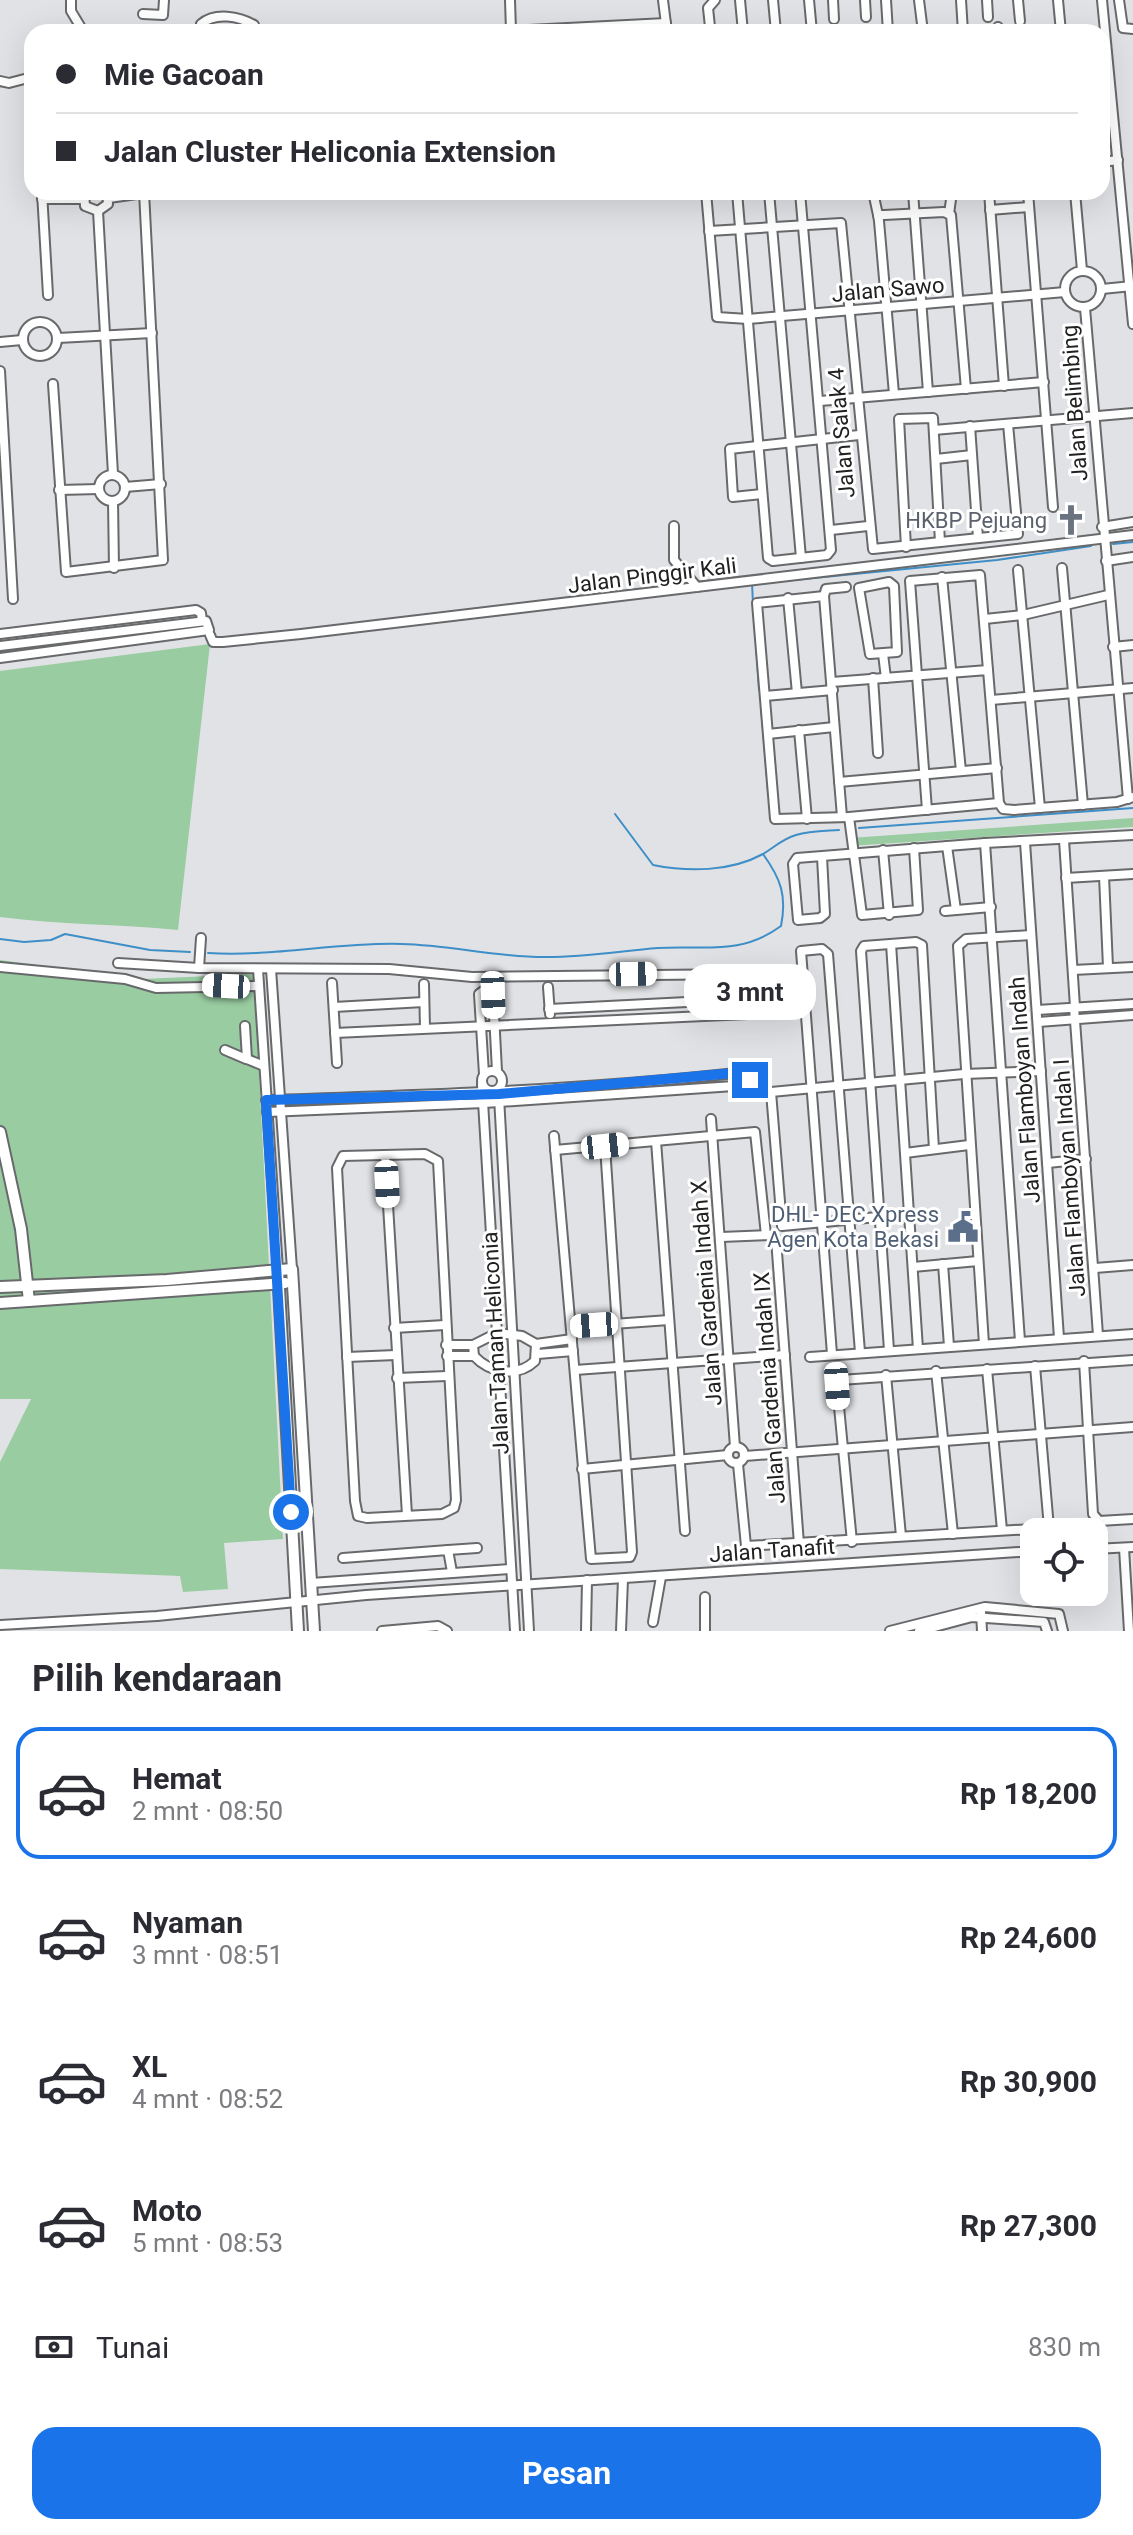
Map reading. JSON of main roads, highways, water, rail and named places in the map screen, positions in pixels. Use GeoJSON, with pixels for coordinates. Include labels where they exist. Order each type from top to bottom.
{"type":"FeatureCollection","features":[{"type":"Feature","properties":{"kind":"waterway"},"geometry":{"type":"LineString","coordinates":[[1113,544],[1133,542]]}},
{"type":"Feature","properties":{"kind":"waterway"},"geometry":{"type":"LineString","coordinates":[[783,581],[997,560],[1091,546]]}},
{"type":"Feature","properties":{"kind":"waterway"},"geometry":{"type":"LineString","coordinates":[[752,583],[753,604]]}},
{"type":"Feature","properties":{"kind":"waterway"},"geometry":{"type":"LineString","coordinates":[[755,627],[759,690]]}},
{"type":"Feature","properties":{"kind":"waterway"},"geometry":{"type":"LineString","coordinates":[[761,706],[768,791]]}},
{"type":"Feature","properties":{"kind":"waterway"},"geometry":{"type":"LineString","coordinates":[[859,828],[1133,808]]}},
{"type":"Feature","properties":{"kind":"waterway"},"geometry":{"type":"LineString","coordinates":[[615,814],[653,865],[680,869],[709,869],[737,864],[763,854],[796,835],[839,830]]}},
{"type":"Feature","properties":{"kind":"waterway"},"geometry":{"type":"LineString","coordinates":[[208,953],[402,944],[548,957],[736,945],[751,942],[781,926],[781,888],[763,854]]}},
{"type":"Feature","properties":{"kind":"waterway"},"geometry":{"type":"LineString","coordinates":[[0,939],[24,942],[51,940],[65,934],[150,950],[190,952]]}},
{"type":"Feature","properties":{"kind":"place","name":"HKBP Pejuang"},"geometry":{"type":"Point","coordinates":[1071,520]}},
{"type":"Feature","properties":{"kind":"place","name":"DHL- DEC Xpress Agen Kota Bekasi"},"geometry":{"type":"Point","coordinates":[963,1227]}}]}
